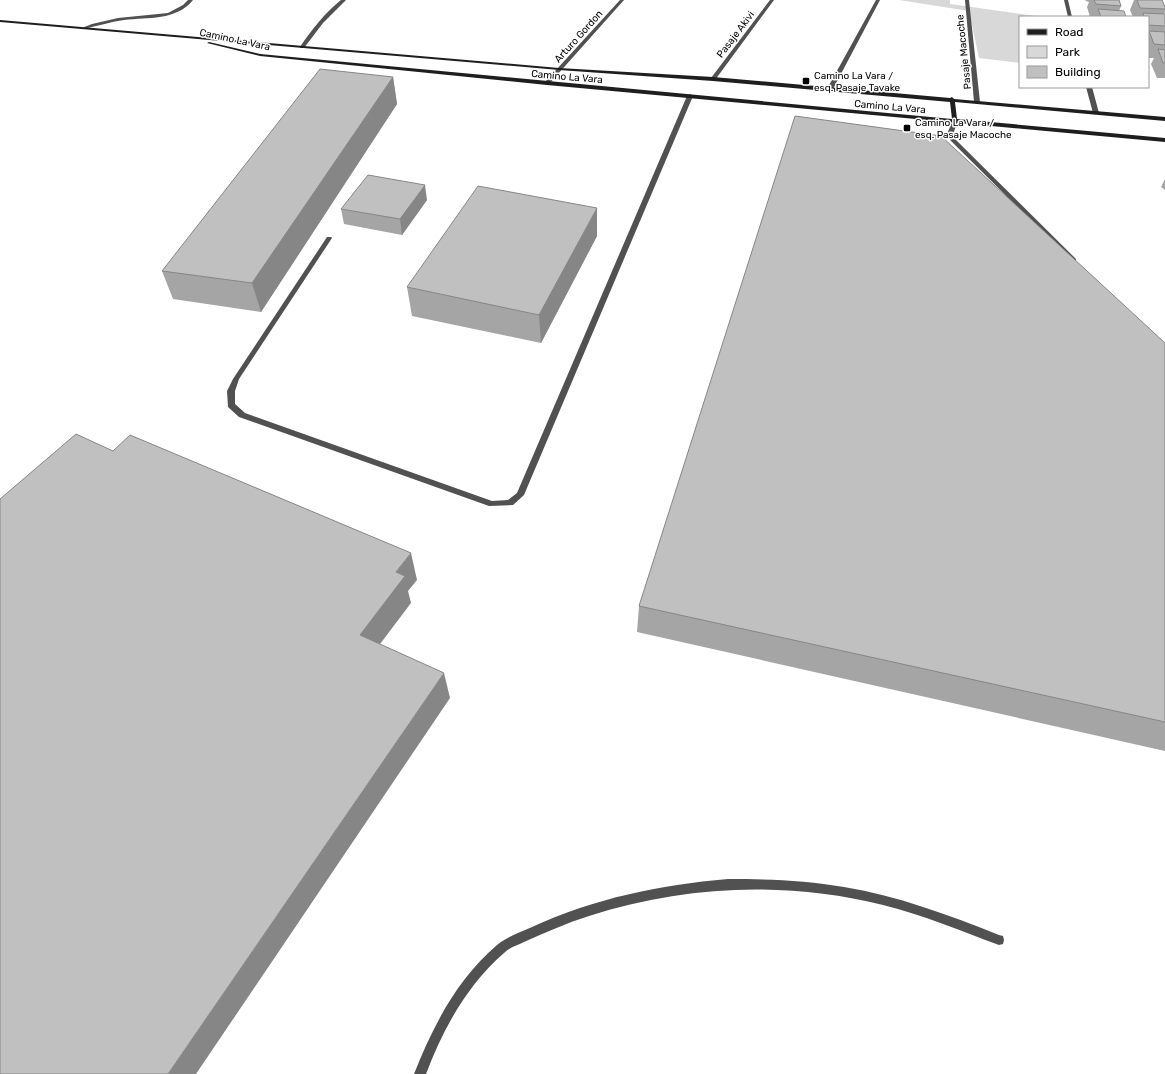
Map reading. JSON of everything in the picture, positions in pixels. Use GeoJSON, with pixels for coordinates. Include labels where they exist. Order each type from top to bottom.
{"type":"FeatureCollection","features":[{"type":"Feature","properties":{"kind":"street"},"geometry":{"type":"LineString","coordinates":[[84,28],[124,18],[165,14],[185,7],[191,0]]}},
{"type":"Feature","properties":{"kind":"street"},"geometry":{"type":"LineString","coordinates":[[302,47],[325,17],[344,0]]}},
{"type":"Feature","properties":{"kind":"street","name":"Arturo Gordon"},"geometry":{"type":"LineString","coordinates":[[547,83],[622,0]]}},
{"type":"Feature","properties":{"kind":"street","name":"Pasaje Akivi"},"geometry":{"type":"LineString","coordinates":[[712,79],[772,0]]}},
{"type":"Feature","properties":{"kind":"street"},"geometry":{"type":"LineString","coordinates":[[830,89],[878,0]]}},
{"type":"Feature","properties":{"kind":"street","name":"Pasaje Macoche"},"geometry":{"type":"LineString","coordinates":[[967,0],[978,102]]}},
{"type":"Feature","properties":{"kind":"street"},"geometry":{"type":"LineString","coordinates":[[1066,0],[1070,16]]}},
{"type":"Feature","properties":{"kind":"street","name":"Camino La Vara"},"geometry":{"type":"LineString","coordinates":[[0,21],[559,69],[712,79],[952,99],[1165,119]]}},
{"type":"Feature","properties":{"kind":"street","name":"Camino La Vara"},"geometry":{"type":"LineString","coordinates":[[180,37],[260,55],[1165,140]]}},
{"type":"Feature","properties":{"kind":"street"},"geometry":{"type":"LineString","coordinates":[[1089,88],[1096,113]]}},
{"type":"Feature","properties":{"kind":"street"},"geometry":{"type":"LineString","coordinates":[[329,238],[236,379],[231,391],[231,405],[242,415],[492,504],[510,503],[520,495],[690,96]]}},
{"type":"Feature","properties":{"kind":"street"},"geometry":{"type":"LineString","coordinates":[[952,99],[954,120],[950,134],[952,140],[1076,262]]}},
{"type":"Feature","properties":{"kind":"street"},"geometry":{"type":"LineString","coordinates":[[420,1074],[430,1048],[450,1009],[474,976],[502,947],[550,924],[600,906],[650,894],[706,886],[764,884],[821,888],[880,899],[940,917],[999,940]]}},
{"type":"Feature","properties":{"kind":"green space"},"geometry":{"type":"Polygon","coordinates":[[[899,0],[950,0],[950,4],[1035,16],[1019,16],[1019,63],[979,58],[969,11],[899,0]]]}},
{"type":"Feature","properties":{"kind":"building"},"geometry":{"type":"Polygon","coordinates":[[[1094,0],[1119,0],[1121,6],[1096,4],[1094,0]]]}},
{"type":"Feature","properties":{"kind":"building"},"geometry":{"type":"Polygon","coordinates":[[[1137,0],[1162,0],[1165,9],[1140,8],[1137,0]]]}},
{"type":"Feature","properties":{"kind":"building"},"geometry":{"type":"Polygon","coordinates":[[[1098,9],[1124,11],[1126,16],[1101,16],[1098,9]]]}},
{"type":"Feature","properties":{"kind":"building"},"geometry":{"type":"Polygon","coordinates":[[[1143,13],[1165,14],[1165,26],[1149,25],[1149,16],[1144,16],[1143,13]]]}},
{"type":"Feature","properties":{"kind":"building"},"geometry":{"type":"Polygon","coordinates":[[[1149,31],[1165,32],[1165,45],[1154,44],[1149,31]]]}},
{"type":"Feature","properties":{"kind":"building"},"geometry":{"type":"Polygon","coordinates":[[[1158,49],[1165,50],[1165,63],[1163,63],[1158,49]]]}},
{"type":"Feature","properties":{"kind":"building"},"geometry":{"type":"Polygon","coordinates":[[[320,69],[393,77],[252,283],[162,271],[320,69]]]}},
{"type":"Feature","properties":{"kind":"building"},"geometry":{"type":"Polygon","coordinates":[[[795,116],[941,136],[1165,343],[1165,722],[639,606],[795,116]]]}},
{"type":"Feature","properties":{"kind":"building"},"geometry":{"type":"Polygon","coordinates":[[[368,175],[425,185],[400,219],[341,209],[368,175]]]}},
{"type":"Feature","properties":{"kind":"building"},"geometry":{"type":"Polygon","coordinates":[[[478,186],[597,208],[539,315],[407,287],[478,186]]]}},
{"type":"Feature","properties":{"kind":"building"},"geometry":{"type":"Polygon","coordinates":[[[76,434],[113,451],[130,435],[411,553],[396,572],[405,576],[360,635],[444,673],[168,1074],[0,1074],[0,499],[76,434]]]}},
{"type":"Feature","properties":{"kind":"place","name":"Camino La Vara / esq. Pasaje Tavake"},"geometry":{"type":"Point","coordinates":[806,81]}},
{"type":"Feature","properties":{"kind":"place","name":"Camino La Vara / esq. Pasaje Macoche"},"geometry":{"type":"Point","coordinates":[907,128]}}]}
